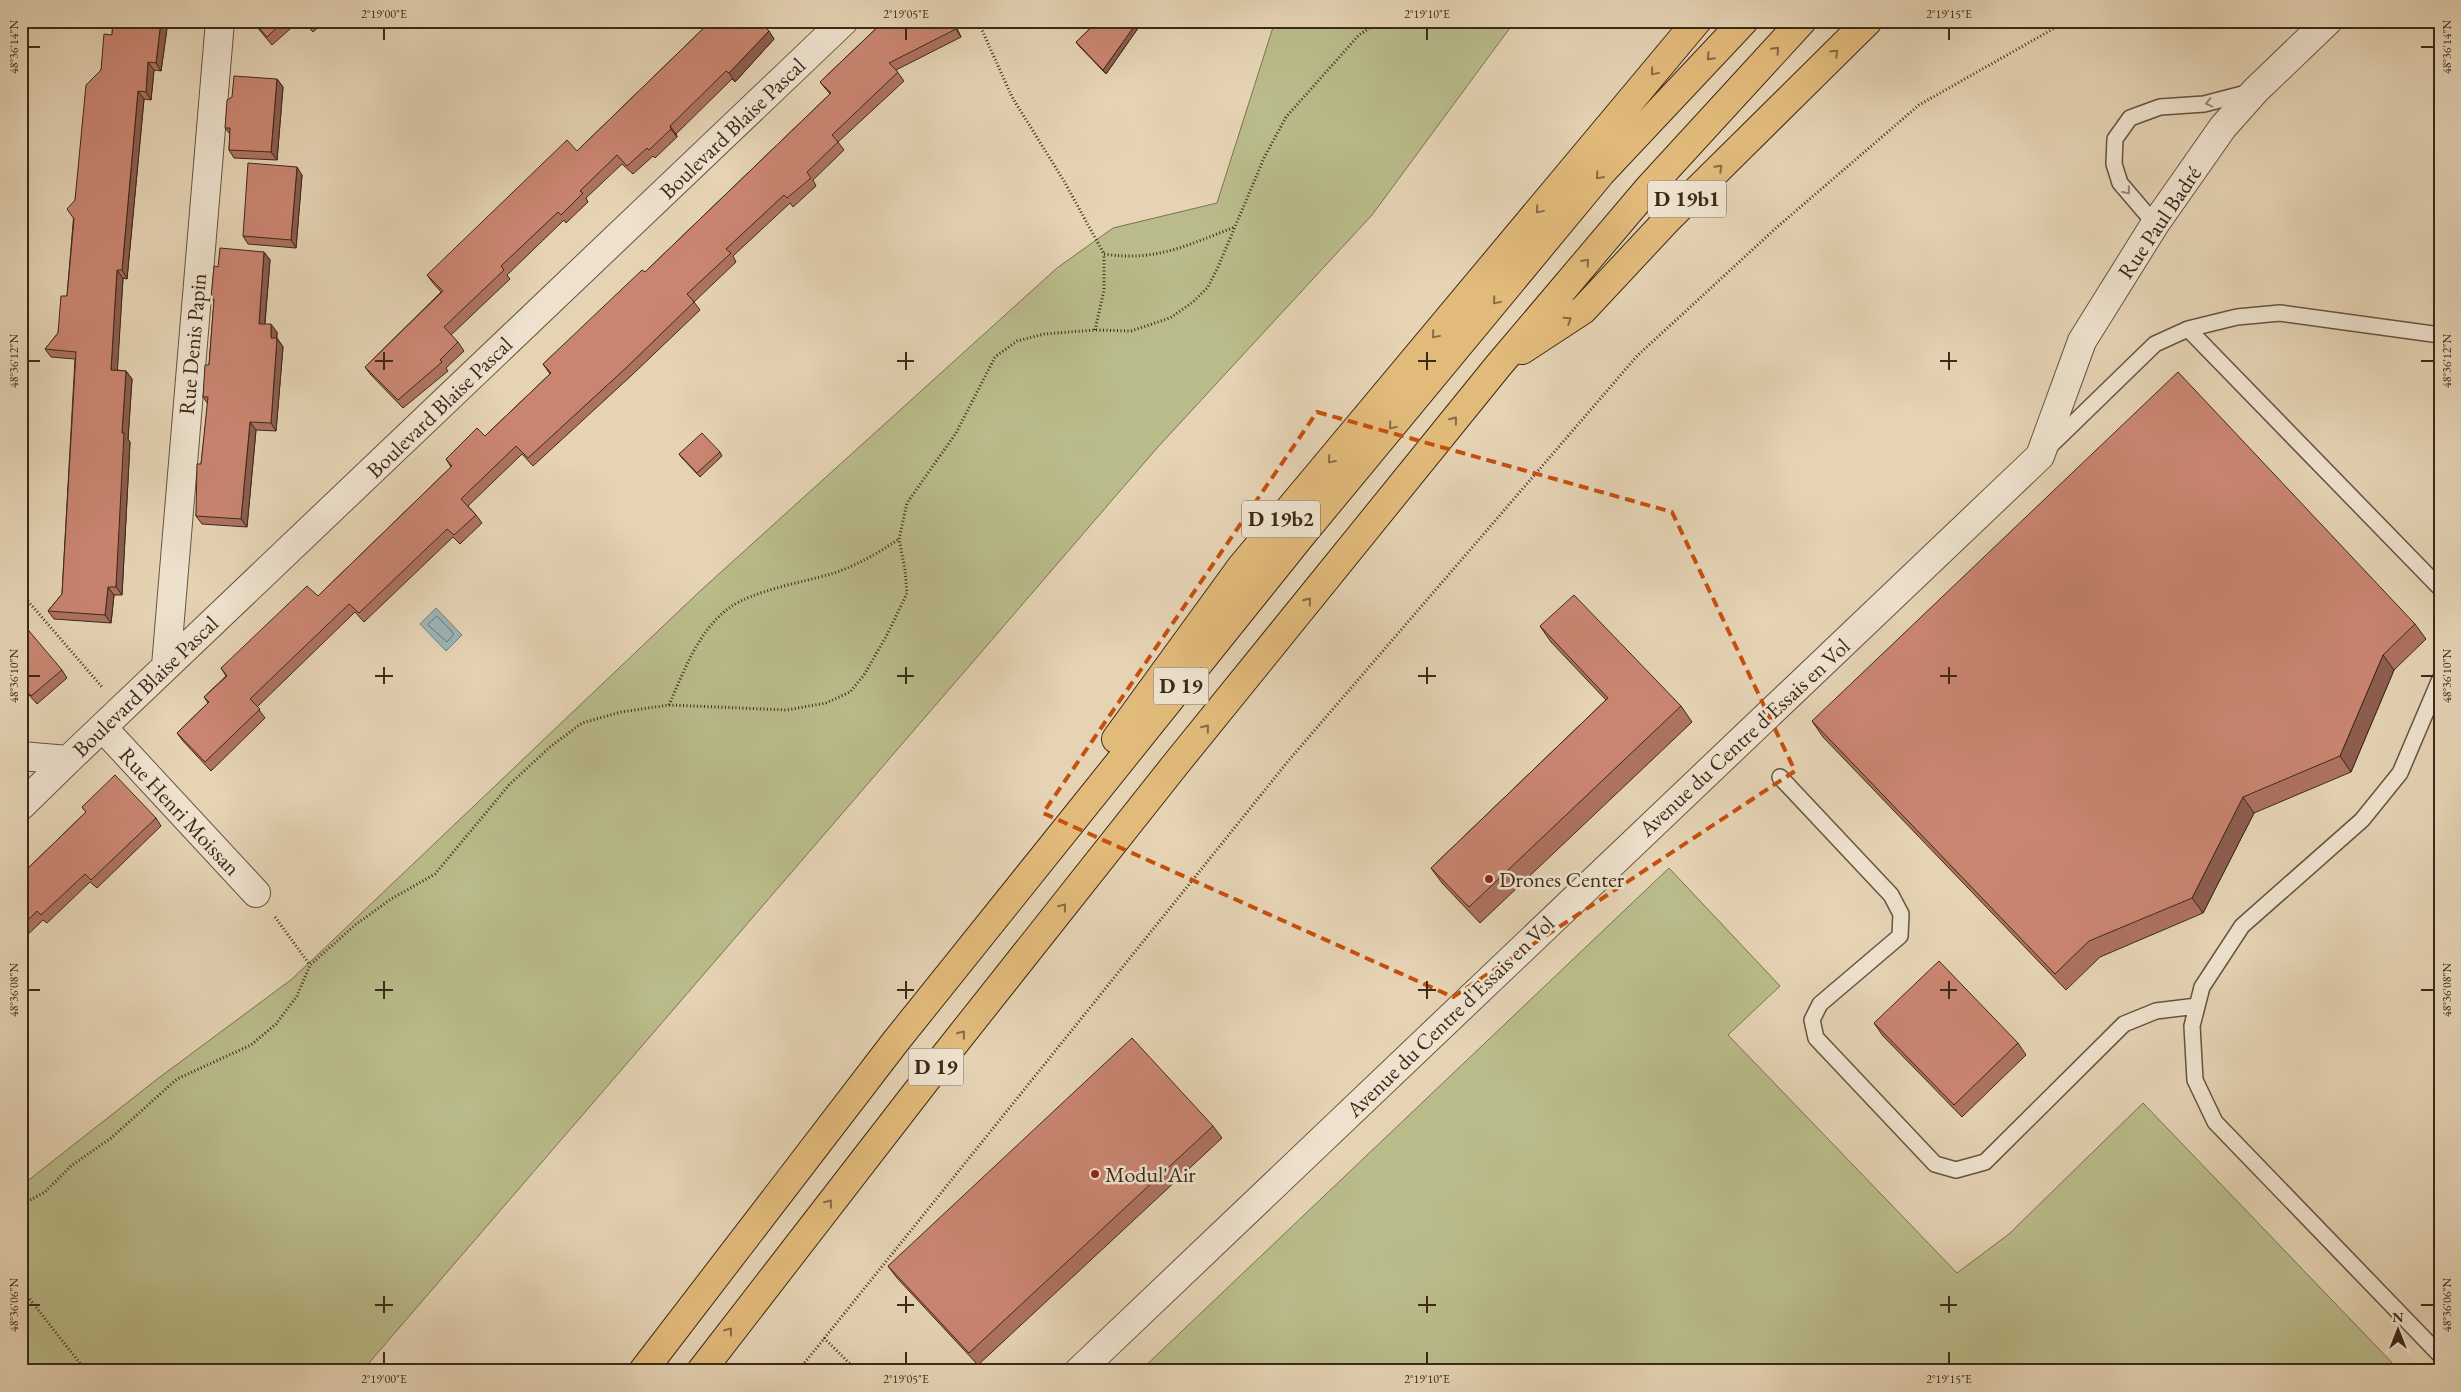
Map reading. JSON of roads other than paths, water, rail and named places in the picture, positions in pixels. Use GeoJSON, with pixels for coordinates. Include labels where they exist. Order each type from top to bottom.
{"type":"FeatureCollection","features":[{"type":"Feature","properties":{"kind":"main road","name":"D 19b2"},"geometry":{"type":"LineString","coordinates":[[896,1041],[1241,567],[1697,21]]}},
{"type":"Feature","properties":{"kind":"main road","name":"D 19"},"geometry":{"type":"LineString","coordinates":[[642,1371],[896,1041],[1300,537],[1588,188],[1744,21]]}},
{"type":"Feature","properties":{"kind":"main road","name":"D 19"},"geometry":{"type":"LineString","coordinates":[[700,1371],[942,1058],[1181,758],[1498,366],[1647,190],[1802,21]]}},
{"type":"Feature","properties":{"kind":"main road","name":"D 19b1"},"geometry":{"type":"LineString","coordinates":[[1498,366],[1583,310],[1668,219],[1868,21]]}},
{"type":"Feature","properties":{"kind":"street","name":"Rue Denis Papin"},"geometry":{"type":"LineString","coordinates":[[166,666],[220,21]]}},
{"type":"Feature","properties":{"kind":"street","name":"Boulevard Blaise Pascal"},"geometry":{"type":"LineString","coordinates":[[21,756],[68,760],[844,21]]}},
{"type":"Feature","properties":{"kind":"street","name":"Rue Paul Badré"},"geometry":{"type":"LineString","coordinates":[[2040,456],[2082,341],[2154,224],[2223,127],[2256,90],[2328,21]]}},
{"type":"Feature","properties":{"kind":"street","name":"Avenue du Centre d'Essais en Vol"},"geometry":{"type":"LineString","coordinates":[[1079,1371],[2040,456]]}},
{"type":"Feature","properties":{"kind":"street","name":"Rue Henri Moissan"},"geometry":{"type":"LineString","coordinates":[[112,719],[256,893]]}},
{"type":"Feature","properties":{"kind":"street"},"geometry":{"type":"LineString","coordinates":[[21,806],[68,760]]}},
{"type":"Feature","properties":{"kind":"lane"},"geometry":{"type":"LineString","coordinates":[[2154,224],[2120,183],[2114,164],[2115,139],[2130,118],[2160,107],[2204,104],[2256,90]]}},
{"type":"Feature","properties":{"kind":"lane"},"geometry":{"type":"LineString","coordinates":[[2040,456],[2155,344],[2188,329],[2238,317],[2280,313],[2440,335]]}},
{"type":"Feature","properties":{"kind":"lane"},"geometry":{"type":"LineString","coordinates":[[2188,329],[2440,588]]}},
{"type":"Feature","properties":{"kind":"lane"},"geometry":{"type":"LineString","coordinates":[[2440,680],[2400,773],[2362,820],[2242,926],[2202,987],[2192,1026],[2195,1080],[2215,1122],[2440,1355]]}},
{"type":"Feature","properties":{"kind":"lane"},"geometry":{"type":"LineString","coordinates":[[1780,777],[1891,895],[1901,914],[1900,936],[1820,1004],[1812,1020],[1816,1038],[1935,1164],[1956,1170],[1985,1162],[2124,1024],[2156,1011],[2197,1006]]}},
{"type":"Feature","properties":{"kind":"water"},"geometry":{"type":"Polygon","coordinates":[[[436,608],[462,635],[446,651],[420,624],[436,608]]]}},
{"type":"Feature","properties":{"kind":"place","name":"Drones Center"},"geometry":{"type":"Point","coordinates":[1489,879]}},
{"type":"Feature","properties":{"kind":"place","name":"Modul'Air"},"geometry":{"type":"Point","coordinates":[1095,1174]}}]}
